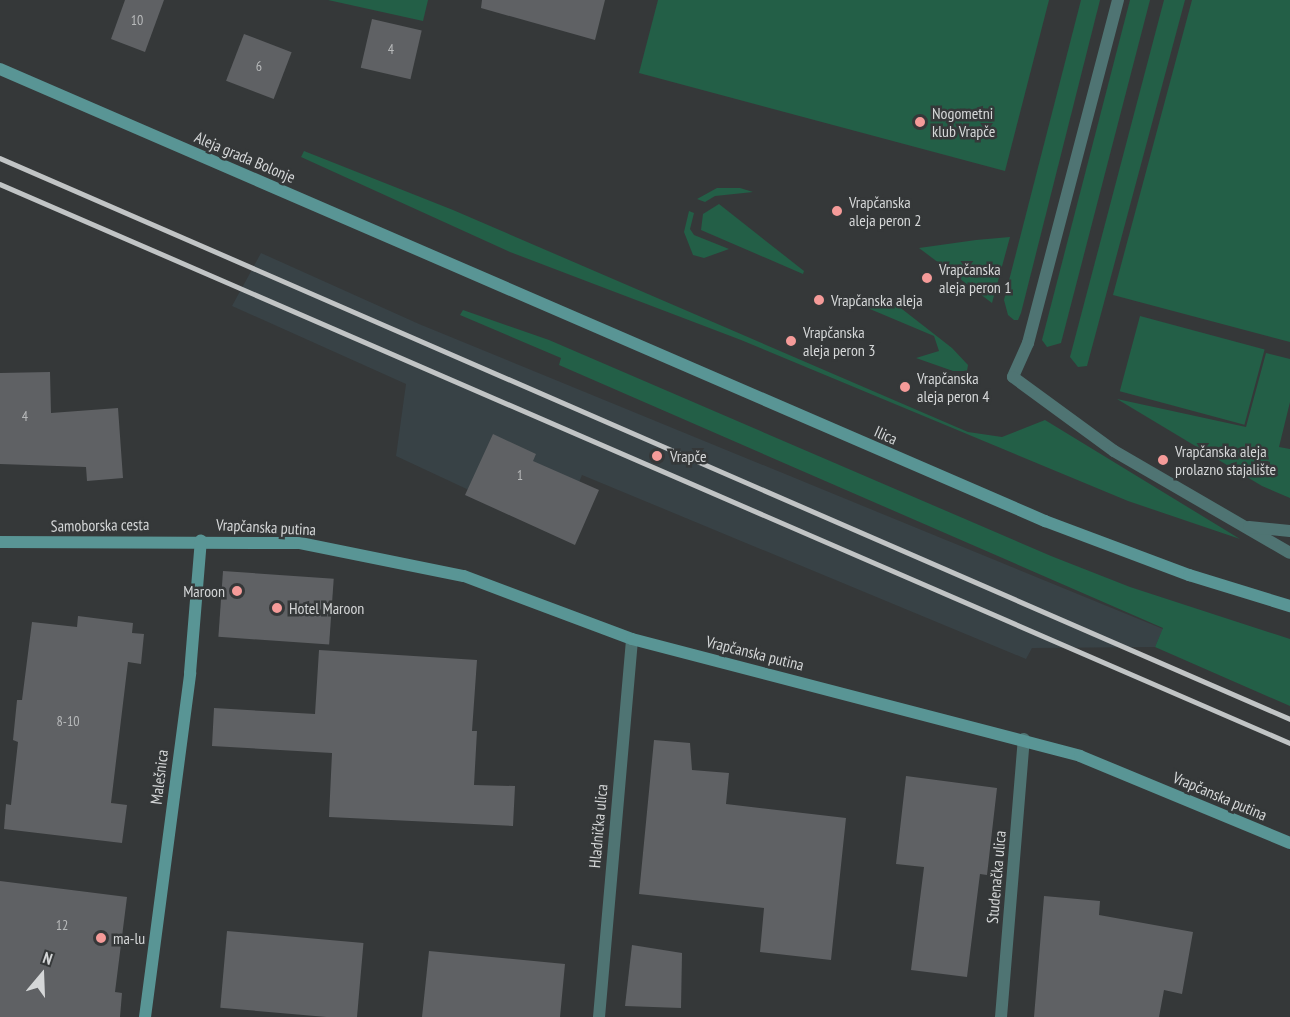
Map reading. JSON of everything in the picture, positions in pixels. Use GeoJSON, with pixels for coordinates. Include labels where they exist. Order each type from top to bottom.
{"type":"FeatureCollection","features":[{"type":"Feature","properties":{"kind":"street"},"geometry":{"type":"LineString","coordinates":[[1118,0],[1028,343],[1013,377],[1114,451],[1290,553]]}},
{"type":"Feature","properties":{"kind":"street","name":"Aleja grada Bolonje"},"geometry":{"type":"LineString","coordinates":[[0,69],[477,276]]}},
{"type":"Feature","properties":{"kind":"street","name":"Ilica"},"geometry":{"type":"LineString","coordinates":[[477,276],[1055,525],[1189,575],[1290,606]]}},
{"type":"Feature","properties":{"kind":"street"},"geometry":{"type":"LineString","coordinates":[[1244,527],[1290,531]]}},
{"type":"Feature","properties":{"kind":"street","name":"Samoborska cesta"},"geometry":{"type":"LineString","coordinates":[[0,542],[201,540]]}},
{"type":"Feature","properties":{"kind":"street","name":"Vrapčanska putina"},"geometry":{"type":"LineString","coordinates":[[201,540],[300,543],[464,576],[632,639],[1024,739],[1080,756],[1290,843]]}},
{"type":"Feature","properties":{"kind":"street","name":"Malešnica"},"geometry":{"type":"LineString","coordinates":[[146,1017],[190,673],[201,540]]}},
{"type":"Feature","properties":{"kind":"street","name":"Hladnička ulica"},"geometry":{"type":"LineString","coordinates":[[599,1017],[632,639]]}},
{"type":"Feature","properties":{"kind":"street","name":"Studenačka ulica"},"geometry":{"type":"LineString","coordinates":[[1001,1017],[1024,739]]}},
{"type":"Feature","properties":{"kind":"shaded area"},"geometry":{"type":"Polygon","coordinates":[[[261,253],[419,324],[1163,629],[1155,647],[1032,648],[1026,659],[582,475],[559,532],[396,456],[406,384],[232,306],[261,253]]]}},
{"type":"Feature","properties":{"kind":"green space"},"geometry":{"type":"Polygon","coordinates":[[[328,0],[428,0],[423,21],[328,0]]]}},
{"type":"Feature","properties":{"kind":"green space","name":"Nogometni klub Vrapče"},"geometry":{"type":"Polygon","coordinates":[[[658,0],[1049,0],[1005,171],[639,73],[658,0]]]}},
{"type":"Feature","properties":{"kind":"green space"},"geometry":{"type":"Polygon","coordinates":[[[1081,0],[1100,0],[1021,313],[1018,320],[1014,320],[1008,315],[1004,300],[1081,0]]]}},
{"type":"Feature","properties":{"kind":"green space"},"geometry":{"type":"Polygon","coordinates":[[[1130,0],[1150,0],[1061,343],[1047,347],[1042,340],[1130,0]]]}},
{"type":"Feature","properties":{"kind":"green space"},"geometry":{"type":"Polygon","coordinates":[[[1164,0],[1185,0],[1087,366],[1078,367],[1070,357],[1164,0]]]}},
{"type":"Feature","properties":{"kind":"green space"},"geometry":{"type":"Polygon","coordinates":[[[1192,0],[1290,0],[1290,342],[1113,295],[1192,0]]]}},
{"type":"Feature","properties":{"kind":"green space"},"geometry":{"type":"Polygon","coordinates":[[[304,151],[453,210],[968,432],[1002,437],[1045,420],[1240,539],[1128,501],[741,340],[510,252],[301,157],[304,151]]]}},
{"type":"Feature","properties":{"kind":"green space"},"geometry":{"type":"Polygon","coordinates":[[[717,188],[740,188],[753,192],[715,196],[705,202],[697,199],[717,188]]]}},
{"type":"Feature","properties":{"kind":"green space"},"geometry":{"type":"Polygon","coordinates":[[[719,204],[804,271],[803,274],[701,230],[703,214],[719,204]]]}},
{"type":"Feature","properties":{"kind":"green space"},"geometry":{"type":"Polygon","coordinates":[[[689,211],[694,213],[690,229],[694,235],[729,249],[704,258],[693,255],[684,232],[689,211]]]}},
{"type":"Feature","properties":{"kind":"green space"},"geometry":{"type":"Polygon","coordinates":[[[1010,237],[992,303],[919,248],[976,240],[1010,237]]]}},
{"type":"Feature","properties":{"kind":"green space"},"geometry":{"type":"Polygon","coordinates":[[[893,302],[952,348],[968,365],[967,371],[953,371],[916,358],[939,351],[934,336],[858,304],[893,302]]]}},
{"type":"Feature","properties":{"kind":"green space"},"geometry":{"type":"Polygon","coordinates":[[[463,310],[549,340],[1051,556],[1130,587],[1290,639],[1290,706],[1155,647],[1163,628],[559,365],[561,358],[460,315],[463,310]]]}},
{"type":"Feature","properties":{"kind":"green space"},"geometry":{"type":"Polygon","coordinates":[[[1140,316],[1265,349],[1244,425],[1120,391],[1140,316]]]}},
{"type":"Feature","properties":{"kind":"green space"},"geometry":{"type":"Polygon","coordinates":[[[1266,353],[1290,359],[1290,402],[1279,447],[1290,449],[1290,498],[1262,486],[1117,399],[1246,427],[1266,353]]]}},
{"type":"Feature","properties":{"kind":"building"},"geometry":{"type":"Polygon","coordinates":[[[125,0],[164,0],[145,52],[111,39],[125,0]]]}},
{"type":"Feature","properties":{"kind":"building"},"geometry":{"type":"Polygon","coordinates":[[[482,0],[605,0],[595,40],[481,8],[482,0]]]}},
{"type":"Feature","properties":{"kind":"building"},"geometry":{"type":"Polygon","coordinates":[[[372,19],[422,30],[410,79],[361,68],[372,19]]]}},
{"type":"Feature","properties":{"kind":"building"},"geometry":{"type":"Polygon","coordinates":[[[244,34],[292,52],[274,99],[226,81],[244,34]]]}},
{"type":"Feature","properties":{"kind":"building"},"geometry":{"type":"Polygon","coordinates":[[[50,372],[51,413],[118,408],[123,478],[87,481],[86,467],[0,464],[0,373],[50,372]]]}},
{"type":"Feature","properties":{"kind":"building"},"geometry":{"type":"Polygon","coordinates":[[[493,434],[536,454],[533,461],[599,490],[575,545],[465,495],[493,434]]]}},
{"type":"Feature","properties":{"kind":"building","name":"Hotel Maroon"},"geometry":{"type":"Polygon","coordinates":[[[223,571],[334,579],[329,645],[218,637],[223,571]]]}},
{"type":"Feature","properties":{"kind":"building"},"geometry":{"type":"Polygon","coordinates":[[[78,616],[133,623],[132,633],[144,634],[141,664],[128,662],[111,803],[127,805],[122,843],[4,829],[6,804],[11,805],[18,742],[13,740],[17,700],[22,700],[32,622],[77,627],[78,616]]]}},
{"type":"Feature","properties":{"kind":"building"},"geometry":{"type":"Polygon","coordinates":[[[319,650],[477,660],[472,731],[477,731],[474,785],[515,786],[513,826],[329,817],[332,753],[212,746],[214,708],[315,714],[319,650]]]}},
{"type":"Feature","properties":{"kind":"building"},"geometry":{"type":"Polygon","coordinates":[[[654,740],[690,743],[692,770],[729,773],[726,804],[846,818],[831,960],[760,952],[764,908],[639,894],[654,740]]]}},
{"type":"Feature","properties":{"kind":"building"},"geometry":{"type":"Polygon","coordinates":[[[906,776],[997,788],[987,875],[980,874],[967,977],[911,970],[924,867],[896,864],[906,776]]]}},
{"type":"Feature","properties":{"kind":"building"},"geometry":{"type":"Polygon","coordinates":[[[0,881],[127,897],[115,992],[122,993],[120,1017],[0,1017],[0,881]]]}},
{"type":"Feature","properties":{"kind":"building"},"geometry":{"type":"Polygon","coordinates":[[[1044,896],[1100,901],[1099,915],[1193,932],[1182,994],[1164,990],[1159,1017],[1034,1017],[1044,896]]]}},
{"type":"Feature","properties":{"kind":"building"},"geometry":{"type":"Polygon","coordinates":[[[227,931],[363,943],[357,1017],[327,1017],[220,1008],[227,931]]]}},
{"type":"Feature","properties":{"kind":"building"},"geometry":{"type":"Polygon","coordinates":[[[632,945],[682,953],[681,1008],[625,1006],[632,945]]]}},
{"type":"Feature","properties":{"kind":"building"},"geometry":{"type":"Polygon","coordinates":[[[429,951],[565,964],[560,1017],[422,1017],[429,951]]]}},
{"type":"Feature","properties":{"kind":"railway"},"geometry":{"type":"LineString","coordinates":[[0,158],[1290,719]]}},
{"type":"Feature","properties":{"kind":"railway"},"geometry":{"type":"LineString","coordinates":[[0,184],[1290,743]]}},
{"type":"Feature","properties":{"kind":"place","name":"Nogometni klub Vrapče"},"geometry":{"type":"Point","coordinates":[920,122]}},
{"type":"Feature","properties":{"kind":"place","name":"Vrapčanska aleja peron 2"},"geometry":{"type":"Point","coordinates":[837,211]}},
{"type":"Feature","properties":{"kind":"place","name":"Vrapčanska aleja peron 1"},"geometry":{"type":"Point","coordinates":[927,278]}},
{"type":"Feature","properties":{"kind":"place","name":"Vrapčanska aleja"},"geometry":{"type":"Point","coordinates":[819,300]}},
{"type":"Feature","properties":{"kind":"place","name":"Vrapčanska aleja peron 3"},"geometry":{"type":"Point","coordinates":[791,341]}},
{"type":"Feature","properties":{"kind":"place","name":"Vrapčanska aleja peron 4"},"geometry":{"type":"Point","coordinates":[905,387]}},
{"type":"Feature","properties":{"kind":"place","name":"Vrapče"},"geometry":{"type":"Point","coordinates":[657,456]}},
{"type":"Feature","properties":{"kind":"place","name":"Vrapčanska aleja prolazno stajalište"},"geometry":{"type":"Point","coordinates":[1163,460]}},
{"type":"Feature","properties":{"kind":"place","name":"Maroon"},"geometry":{"type":"Point","coordinates":[237,591]}},
{"type":"Feature","properties":{"kind":"place","name":"Hotel Maroon"},"geometry":{"type":"Point","coordinates":[277,608]}},
{"type":"Feature","properties":{"kind":"place","name":"ma-lu"},"geometry":{"type":"Point","coordinates":[101,938]}}]}
